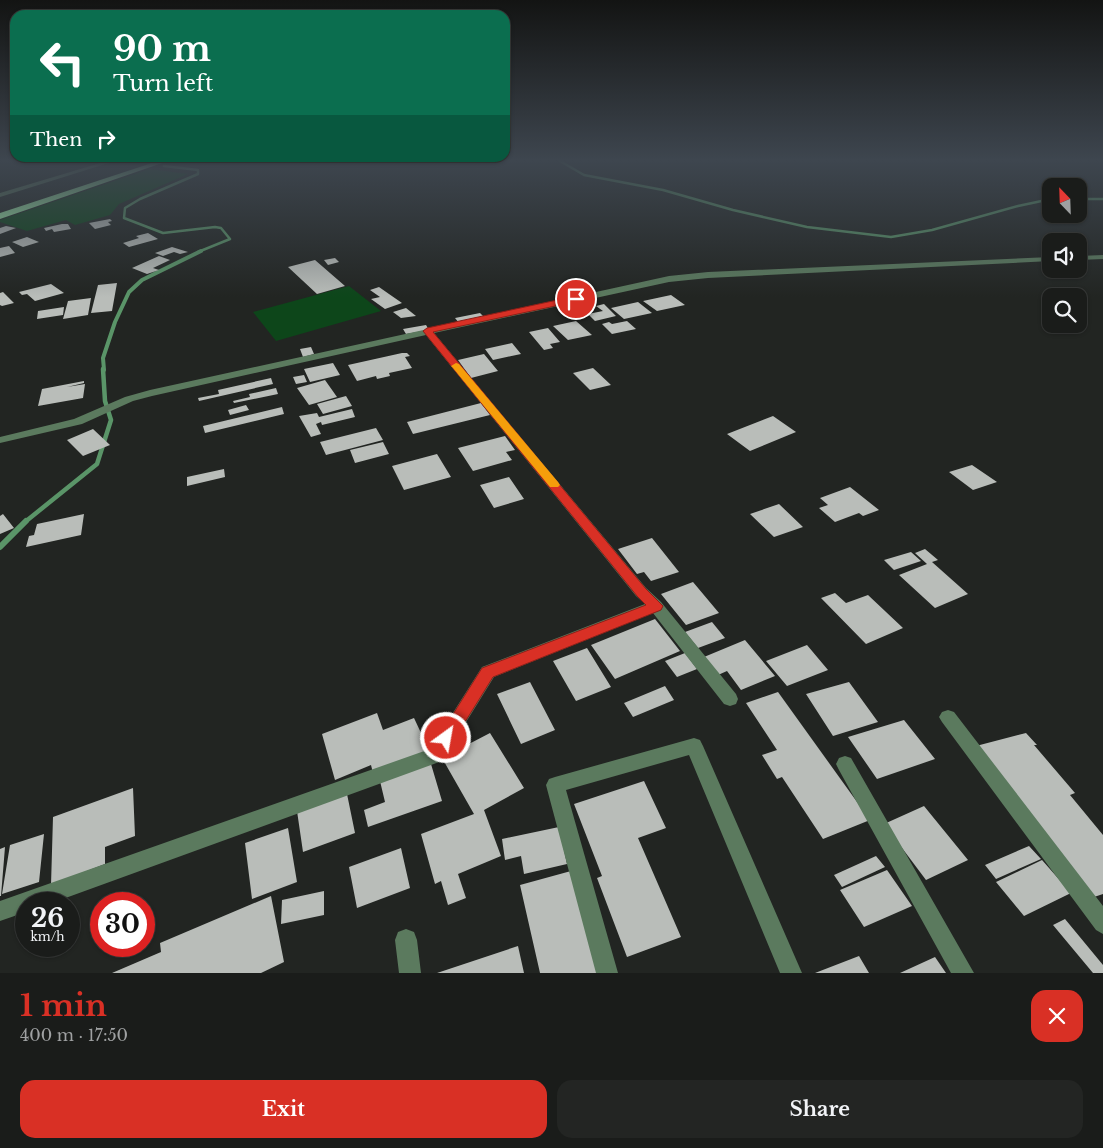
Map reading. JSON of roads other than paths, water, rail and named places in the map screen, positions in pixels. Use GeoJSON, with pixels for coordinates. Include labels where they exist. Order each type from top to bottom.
{"type":"FeatureCollection","features":[{"type":"Feature","properties":{"kind":"highway"},"geometry":{"type":"LineString","coordinates":[[0,216],[28,206]]}},
{"type":"Feature","properties":{"kind":"street"},"geometry":{"type":"LineString","coordinates":[[1087,257],[1103,256]]}},
{"type":"Feature","properties":{"kind":"street"},"geometry":{"type":"LineString","coordinates":[[0,440],[78,422],[130,399],[150,393],[427,331],[678,278],[718,274],[1042,259]]}},
{"type":"Feature","properties":{"kind":"street"},"geometry":{"type":"LineString","coordinates":[[427,331],[641,592],[656,606],[730,699]]}},
{"type":"Feature","properties":{"kind":"street"},"geometry":{"type":"LineString","coordinates":[[0,911],[436,755],[488,672],[656,606]]}},
{"type":"Feature","properties":{"kind":"street"},"geometry":{"type":"LineString","coordinates":[[948,717],[1103,923]]}},
{"type":"Feature","properties":{"kind":"street"},"geometry":{"type":"LineString","coordinates":[[607,973],[555,785],[694,746],[791,973]]}},
{"type":"Feature","properties":{"kind":"street"},"geometry":{"type":"LineString","coordinates":[[845,764],[963,973]]}},
{"type":"Feature","properties":{"kind":"street"},"geometry":{"type":"LineString","coordinates":[[406,940],[410,973]]}},
{"type":"Feature","properties":{"kind":"waterway"},"geometry":{"type":"LineString","coordinates":[[128,206],[125,208],[124,218],[163,233],[215,227],[221,228],[230,239],[198,252]]}},
{"type":"Feature","properties":{"kind":"waterway"},"geometry":{"type":"LineString","coordinates":[[720,206],[807,227],[891,237],[932,230],[1017,206]]}},
{"type":"Feature","properties":{"kind":"waterway"},"geometry":{"type":"LineString","coordinates":[[104,370],[103,358],[115,322],[129,292],[142,280],[201,251]]}},
{"type":"Feature","properties":{"kind":"waterway"},"geometry":{"type":"LineString","coordinates":[[25,522],[97,464],[111,420],[105,401],[103,369]]}},
{"type":"Feature","properties":{"kind":"waterway"},"geometry":{"type":"LineString","coordinates":[[0,547],[25,522]]}}]}
